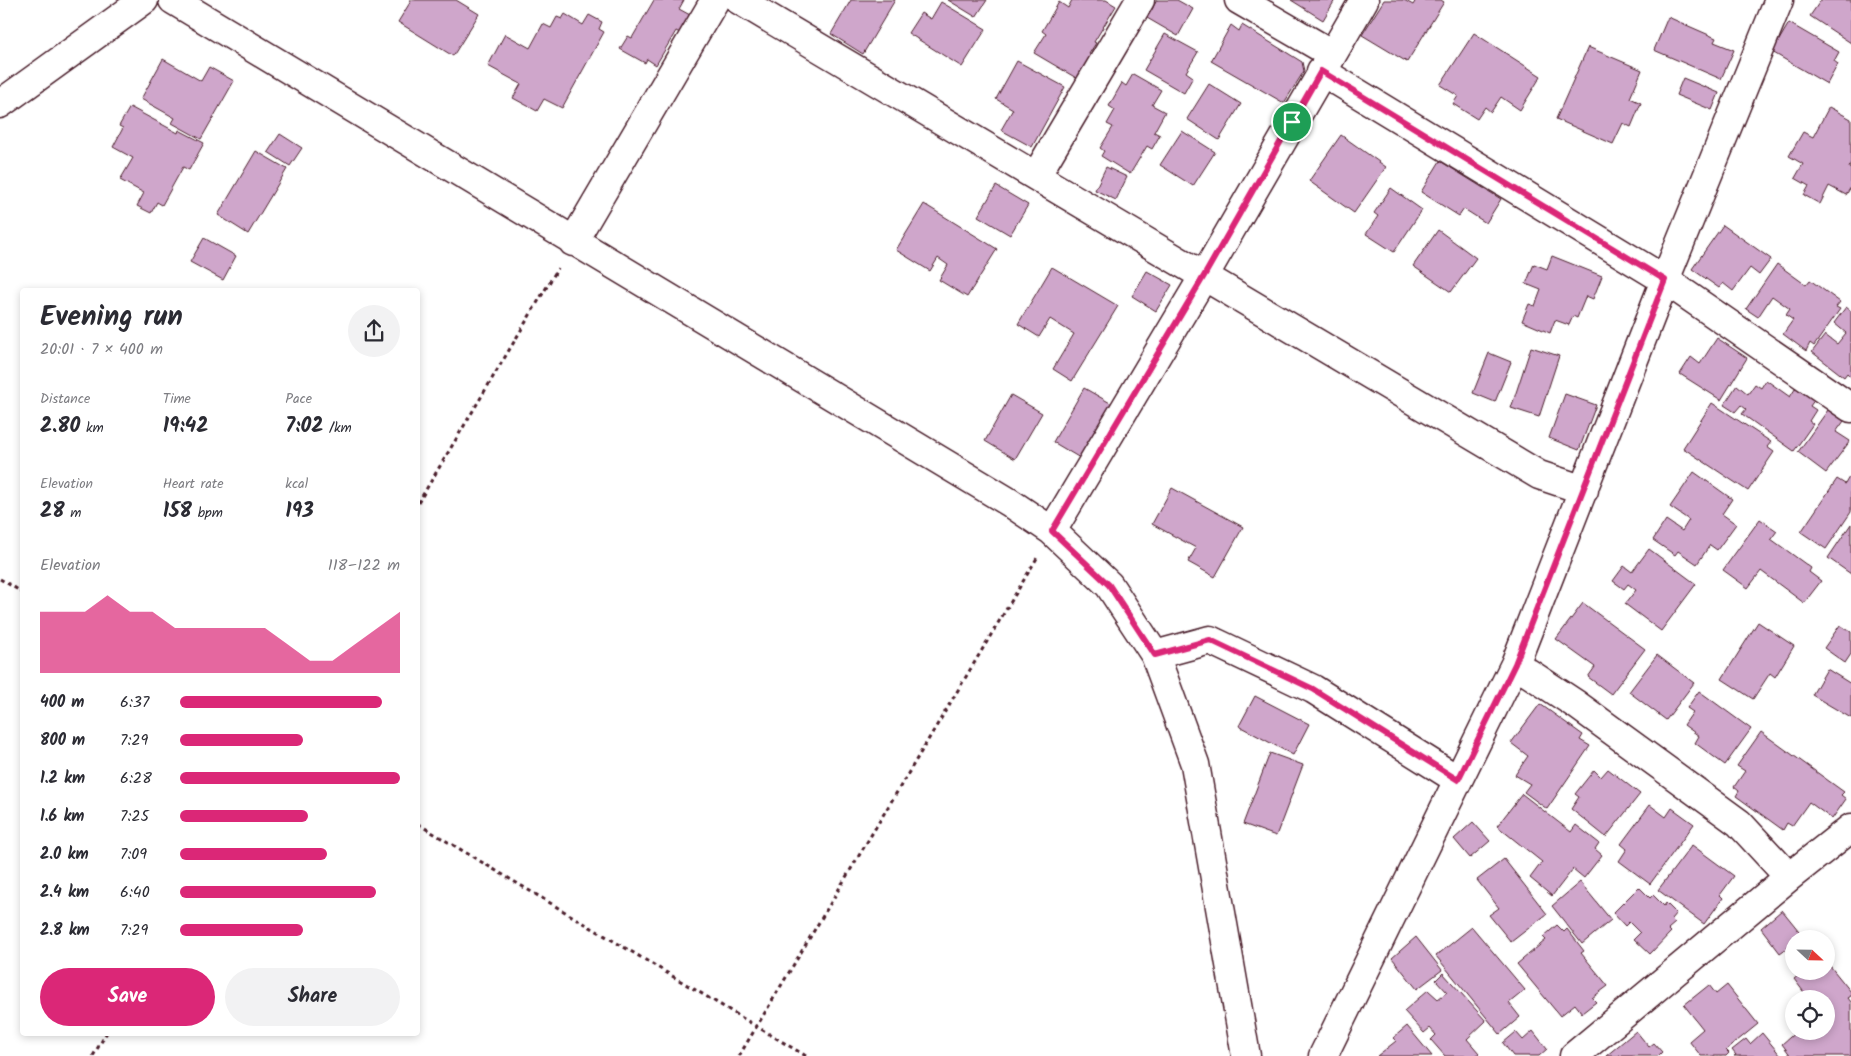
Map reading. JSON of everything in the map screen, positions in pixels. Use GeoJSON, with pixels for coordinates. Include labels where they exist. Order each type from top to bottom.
{"type":"FeatureCollection","features":[{"type":"Feature","properties":{"kind":"street"},"geometry":{"type":"LineString","coordinates":[[0,104],[144,0]]}},
{"type":"Feature","properties":{"kind":"street"},"geometry":{"type":"LineString","coordinates":[[173,0],[573,242],[1009,502],[1052,531],[1109,585],[1155,655],[1195,764],[1246,1056]]}},
{"type":"Feature","properties":{"kind":"street"},"geometry":{"type":"LineString","coordinates":[[573,242],[715,0]]}},
{"type":"Feature","properties":{"kind":"street"},"geometry":{"type":"LineString","coordinates":[[739,0],[1539,475],[1584,490]]}},
{"type":"Feature","properties":{"kind":"street"},"geometry":{"type":"LineString","coordinates":[[1036,176],[1140,0]]}},
{"type":"Feature","properties":{"kind":"street"},"geometry":{"type":"LineString","coordinates":[[1239,0],[1326,62],[1665,280],[1851,408]]}},
{"type":"Feature","properties":{"kind":"street"},"geometry":{"type":"LineString","coordinates":[[1052,531],[1204,276],[1326,62],[1364,0]]}},
{"type":"Feature","properties":{"kind":"street"},"geometry":{"type":"LineString","coordinates":[[1324,1056],[1515,664],[1665,280],[1779,0]]}},
{"type":"Feature","properties":{"kind":"street"},"geometry":{"type":"LineString","coordinates":[[1155,655],[1210,640],[1313,689],[1458,780]]}},
{"type":"Feature","properties":{"kind":"street"},"geometry":{"type":"LineString","coordinates":[[1515,664],[1577,705],[1739,823],[1789,877]]}},
{"type":"Feature","properties":{"kind":"street"},"geometry":{"type":"LineString","coordinates":[[1574,1056],[1789,877],[1851,828]]}},
{"type":"Feature","properties":{"kind":"path"},"geometry":{"type":"LineString","coordinates":[[420,500],[573,242]]}},
{"type":"Feature","properties":{"kind":"path"},"geometry":{"type":"LineString","coordinates":[[739,1056],[1052,531]]}},
{"type":"Feature","properties":{"kind":"path"},"geometry":{"type":"LineString","coordinates":[[0,579],[20,591]]}},
{"type":"Feature","properties":{"kind":"path"},"geometry":{"type":"LineString","coordinates":[[420,825],[806,1056]]}},
{"type":"Feature","properties":{"kind":"path"},"geometry":{"type":"LineString","coordinates":[[93,1056],[105,1036]]}},
{"type":"Feature","properties":{"kind":"building"},"geometry":{"type":"Polygon","coordinates":[[[409,0],[456,0],[479,14],[453,56],[398,22],[411,1],[409,0]]]}},
{"type":"Feature","properties":{"kind":"building"},"geometry":{"type":"Polygon","coordinates":[[[654,0],[684,0],[679,9],[690,15],[680,33],[676,31],[656,65],[647,59],[645,63],[620,49],[628,36],[632,38],[654,0]]]}},
{"type":"Feature","properties":{"kind":"building"},"geometry":{"type":"Polygon","coordinates":[[[851,0],[895,0],[863,54],[831,34],[851,0]]]}},
{"type":"Feature","properties":{"kind":"building"},"geometry":{"type":"Polygon","coordinates":[[[948,0],[987,0],[976,17],[948,0]]]}},
{"type":"Feature","properties":{"kind":"building"},"geometry":{"type":"Polygon","coordinates":[[[1072,0],[1106,0],[1116,6],[1094,42],[1096,43],[1089,54],[1092,56],[1078,79],[1034,53],[1046,34],[1042,31],[1059,2],[1068,8],[1072,0]]]}},
{"type":"Feature","properties":{"kind":"building"},"geometry":{"type":"Polygon","coordinates":[[[1157,0],[1177,0],[1193,9],[1178,36],[1147,18],[1157,0]]]}},
{"type":"Feature","properties":{"kind":"building"},"geometry":{"type":"Polygon","coordinates":[[[1291,0],[1335,0],[1323,20],[1291,0]]]}},
{"type":"Feature","properties":{"kind":"building"},"geometry":{"type":"Polygon","coordinates":[[[1384,0],[1404,0],[1413,5],[1416,0],[1441,0],[1444,2],[1407,62],[1362,35],[1384,0]]]}},
{"type":"Feature","properties":{"kind":"building"},"geometry":{"type":"Polygon","coordinates":[[[1821,0],[1851,0],[1851,43],[1810,16],[1821,0]]]}},
{"type":"Feature","properties":{"kind":"building"},"geometry":{"type":"Polygon","coordinates":[[[941,2],[986,29],[962,67],[908,33],[921,13],[931,19],[941,2]]]}},
{"type":"Feature","properties":{"kind":"building"},"geometry":{"type":"Polygon","coordinates":[[[565,14],[583,25],[589,15],[602,22],[599,29],[604,32],[562,108],[544,99],[537,111],[513,98],[521,84],[488,66],[505,34],[530,48],[543,24],[551,28],[557,17],[562,19],[565,14]]]}},
{"type":"Feature","properties":{"kind":"building"},"geometry":{"type":"Polygon","coordinates":[[[1668,17],[1716,38],[1714,42],[1734,50],[1721,79],[1654,50],[1668,17]]]}},
{"type":"Feature","properties":{"kind":"building"},"geometry":{"type":"Polygon","coordinates":[[[1789,23],[1839,52],[1834,61],[1838,64],[1827,84],[1772,52],[1789,23]]]}},
{"type":"Feature","properties":{"kind":"building"},"geometry":{"type":"Polygon","coordinates":[[[1231,25],[1239,31],[1242,25],[1302,62],[1304,71],[1284,103],[1211,61],[1231,25]]]}},
{"type":"Feature","properties":{"kind":"building"},"geometry":{"type":"Polygon","coordinates":[[[1474,33],[1541,76],[1520,110],[1501,97],[1491,112],[1485,107],[1477,119],[1453,104],[1458,96],[1440,85],[1474,33]]]}},
{"type":"Feature","properties":{"kind":"building"},"geometry":{"type":"Polygon","coordinates":[[[1165,34],[1198,52],[1186,72],[1193,77],[1184,93],[1144,70],[1165,34]]]}},
{"type":"Feature","properties":{"kind":"building"},"geometry":{"type":"Polygon","coordinates":[[[1588,47],[1642,70],[1630,98],[1641,103],[1631,127],[1623,123],[1613,144],[1556,119],[1588,47]]]}},
{"type":"Feature","properties":{"kind":"building"},"geometry":{"type":"Polygon","coordinates":[[[163,59],[201,81],[209,67],[234,81],[201,139],[172,123],[175,118],[141,99],[163,59]]]}},
{"type":"Feature","properties":{"kind":"building"},"geometry":{"type":"Polygon","coordinates":[[[1017,61],[1065,87],[1032,147],[1001,130],[1013,109],[996,99],[1017,61]]]}},
{"type":"Feature","properties":{"kind":"building"},"geometry":{"type":"Polygon","coordinates":[[[1133,74],[1161,90],[1152,105],[1165,112],[1154,132],[1160,135],[1152,149],[1147,146],[1130,174],[1101,156],[1104,151],[1100,148],[1113,127],[1107,124],[1115,110],[1109,106],[1122,83],[1126,86],[1133,74]]]}},
{"type":"Feature","properties":{"kind":"building"},"geometry":{"type":"Polygon","coordinates":[[[1683,78],[1719,93],[1712,110],[1676,95],[1683,78]]]}},
{"type":"Feature","properties":{"kind":"building"},"geometry":{"type":"Polygon","coordinates":[[[1209,84],[1241,104],[1219,140],[1187,119],[1209,84]]]}},
{"type":"Feature","properties":{"kind":"building"},"geometry":{"type":"Polygon","coordinates":[[[130,107],[178,133],[179,130],[204,143],[189,170],[183,167],[162,205],[157,202],[151,213],[137,206],[144,193],[120,180],[133,158],[113,147],[123,128],[119,126],[130,107]]]}},
{"type":"Feature","properties":{"kind":"building"},"geometry":{"type":"Polygon","coordinates":[[[1829,107],[1851,119],[1851,163],[1849,168],[1851,169],[1851,187],[1846,195],[1829,186],[1820,204],[1804,195],[1809,186],[1795,178],[1803,164],[1789,156],[1803,132],[1813,137],[1829,107]]]}},
{"type":"Feature","properties":{"kind":"building"},"geometry":{"type":"Polygon","coordinates":[[[1182,131],[1215,152],[1193,186],[1160,165],[1182,131]]]}},
{"type":"Feature","properties":{"kind":"building"},"geometry":{"type":"Polygon","coordinates":[[[280,134],[302,148],[290,166],[268,152],[280,134]]]}},
{"type":"Feature","properties":{"kind":"building"},"geometry":{"type":"Polygon","coordinates":[[[1341,135],[1386,167],[1354,213],[1309,181],[1341,135]]]}},
{"type":"Feature","properties":{"kind":"building"},"geometry":{"type":"Polygon","coordinates":[[[256,151],[287,169],[248,234],[218,215],[256,151]]]}},
{"type":"Feature","properties":{"kind":"building"},"geometry":{"type":"Polygon","coordinates":[[[1440,161],[1501,199],[1486,223],[1464,209],[1459,216],[1421,192],[1440,161]]]}},
{"type":"Feature","properties":{"kind":"building"},"geometry":{"type":"Polygon","coordinates":[[[1106,167],[1127,177],[1116,200],[1095,190],[1106,167]]]}},
{"type":"Feature","properties":{"kind":"building"},"geometry":{"type":"Polygon","coordinates":[[[996,186],[1028,205],[1010,235],[978,216],[996,186]]]}},
{"type":"Feature","properties":{"kind":"building"},"geometry":{"type":"Polygon","coordinates":[[[1391,188],[1422,210],[1394,252],[1366,234],[1378,216],[1374,213],[1391,188]]]}},
{"type":"Feature","properties":{"kind":"building"},"geometry":{"type":"Polygon","coordinates":[[[924,204],[997,249],[967,297],[939,280],[948,265],[938,258],[930,271],[896,250],[924,204]]]}},
{"type":"Feature","properties":{"kind":"building"},"geometry":{"type":"Polygon","coordinates":[[[1723,225],[1771,259],[1759,275],[1750,268],[1733,291],[1723,283],[1719,288],[1692,269],[1723,225]]]}},
{"type":"Feature","properties":{"kind":"building"},"geometry":{"type":"Polygon","coordinates":[[[1438,230],[1476,258],[1451,292],[1413,266],[1438,230]]]}},
{"type":"Feature","properties":{"kind":"building"},"geometry":{"type":"Polygon","coordinates":[[[204,238],[236,256],[223,280],[190,262],[204,238]]]}},
{"type":"Feature","properties":{"kind":"building"},"geometry":{"type":"Polygon","coordinates":[[[1552,256],[1602,276],[1593,299],[1586,296],[1577,318],[1573,316],[1569,325],[1555,320],[1550,333],[1522,321],[1529,304],[1535,306],[1541,290],[1526,284],[1534,264],[1547,269],[1552,256]]]}},
{"type":"Feature","properties":{"kind":"building"},"geometry":{"type":"Polygon","coordinates":[[[1777,264],[1806,285],[1810,280],[1840,302],[1836,307],[1840,309],[1814,346],[1810,343],[1806,351],[1783,334],[1793,320],[1786,315],[1790,309],[1772,296],[1758,317],[1746,309],[1777,264]]]}},
{"type":"Feature","properties":{"kind":"building"},"geometry":{"type":"Polygon","coordinates":[[[1052,267],[1118,306],[1072,381],[1053,369],[1074,334],[1050,319],[1039,337],[1018,324],[1052,267]]]}},
{"type":"Feature","properties":{"kind":"building"},"geometry":{"type":"Polygon","coordinates":[[[1147,271],[1172,285],[1156,311],[1132,296],[1147,271]]]}},
{"type":"Feature","properties":{"kind":"building"},"geometry":{"type":"Polygon","coordinates":[[[1846,307],[1851,311],[1851,377],[1847,373],[1844,377],[1812,352],[1825,335],[1837,344],[1846,333],[1834,323],[1846,307]]]}},
{"type":"Feature","properties":{"kind":"building"},"geometry":{"type":"Polygon","coordinates":[[[1717,338],[1747,358],[1721,400],[1680,374],[1691,357],[1700,364],[1717,338]]]}},
{"type":"Feature","properties":{"kind":"building"},"geometry":{"type":"Polygon","coordinates":[[[1531,347],[1559,356],[1539,417],[1511,408],[1531,347]]]}},
{"type":"Feature","properties":{"kind":"building"},"geometry":{"type":"Polygon","coordinates":[[[1489,353],[1511,362],[1495,402],[1473,393],[1489,353]]]}},
{"type":"Feature","properties":{"kind":"building"},"geometry":{"type":"Polygon","coordinates":[[[1766,380],[1790,397],[1797,386],[1815,399],[1810,406],[1816,410],[1809,421],[1813,424],[1794,451],[1742,414],[1746,409],[1741,405],[1735,412],[1724,405],[1737,385],[1748,394],[1755,384],[1761,388],[1766,380]]]}},
{"type":"Feature","properties":{"kind":"building"},"geometry":{"type":"Polygon","coordinates":[[[1084,388],[1112,404],[1080,458],[1053,442],[1084,388]]]}},
{"type":"Feature","properties":{"kind":"building"},"geometry":{"type":"Polygon","coordinates":[[[1565,394],[1596,405],[1579,450],[1549,438],[1565,394]]]}},
{"type":"Feature","properties":{"kind":"building"},"geometry":{"type":"Polygon","coordinates":[[[1011,395],[1042,413],[1015,459],[985,441],[1011,395]]]}},
{"type":"Feature","properties":{"kind":"building"},"geometry":{"type":"Polygon","coordinates":[[[1712,403],[1771,442],[1767,447],[1774,452],[1748,491],[1683,448],[1712,403]]]}},
{"type":"Feature","properties":{"kind":"building"},"geometry":{"type":"Polygon","coordinates":[[[1828,410],[1844,421],[1836,432],[1850,441],[1826,473],[1798,452],[1828,410]]]}},
{"type":"Feature","properties":{"kind":"building"},"geometry":{"type":"Polygon","coordinates":[[[1694,472],[1732,499],[1722,514],[1736,524],[1717,550],[1710,545],[1697,564],[1678,551],[1675,555],[1653,540],[1666,520],[1682,531],[1689,520],[1670,507],[1694,472]]]}},
{"type":"Feature","properties":{"kind":"building"},"geometry":{"type":"Polygon","coordinates":[[[1849,477],[1851,478],[1851,512],[1826,549],[1801,532],[1837,479],[1845,484],[1849,477]]]}},
{"type":"Feature","properties":{"kind":"building"},"geometry":{"type":"Polygon","coordinates":[[[1172,488],[1243,527],[1215,577],[1188,562],[1196,548],[1152,524],[1172,488]]]}},
{"type":"Feature","properties":{"kind":"building"},"geometry":{"type":"Polygon","coordinates":[[[1760,519],[1777,531],[1771,539],[1811,568],[1809,572],[1821,581],[1804,603],[1761,571],[1748,588],[1723,570],[1760,519]]]}},
{"type":"Feature","properties":{"kind":"building"},"geometry":{"type":"Polygon","coordinates":[[[1851,524],[1851,574],[1828,558],[1851,524]]]}},
{"type":"Feature","properties":{"kind":"building"},"geometry":{"type":"Polygon","coordinates":[[[1649,549],[1696,584],[1661,631],[1625,604],[1636,590],[1628,584],[1624,589],[1613,581],[1624,566],[1632,572],[1649,549]]]}},
{"type":"Feature","properties":{"kind":"building"},"geometry":{"type":"Polygon","coordinates":[[[1583,603],[1645,649],[1611,694],[1588,677],[1595,667],[1556,639],[1583,603]]]}},
{"type":"Feature","properties":{"kind":"building"},"geometry":{"type":"Polygon","coordinates":[[[1758,622],[1794,646],[1775,677],[1770,673],[1753,699],[1722,679],[1758,622]]]}},
{"type":"Feature","properties":{"kind":"building"},"geometry":{"type":"Polygon","coordinates":[[[1840,625],[1851,632],[1851,654],[1845,663],[1824,648],[1840,625]]]}},
{"type":"Feature","properties":{"kind":"building"},"geometry":{"type":"Polygon","coordinates":[[[1657,655],[1694,683],[1666,720],[1629,692],[1657,655]]]}},
{"type":"Feature","properties":{"kind":"building"},"geometry":{"type":"Polygon","coordinates":[[[1827,669],[1851,684],[1851,718],[1812,695],[1827,669]]]}},
{"type":"Feature","properties":{"kind":"building"},"geometry":{"type":"Polygon","coordinates":[[[1699,691],[1751,729],[1725,765],[1695,743],[1699,736],[1684,725],[1693,712],[1687,708],[1699,691]]]}},
{"type":"Feature","properties":{"kind":"building"},"geometry":{"type":"Polygon","coordinates":[[[1255,696],[1309,724],[1293,755],[1239,726],[1255,696]]]}},
{"type":"Feature","properties":{"kind":"building"},"geometry":{"type":"Polygon","coordinates":[[[1540,704],[1583,735],[1580,740],[1590,746],[1547,809],[1524,792],[1530,784],[1515,775],[1528,756],[1511,743],[1540,704]]]}},
{"type":"Feature","properties":{"kind":"building"},"geometry":{"type":"Polygon","coordinates":[[[1761,732],[1844,792],[1841,795],[1846,799],[1832,819],[1809,802],[1792,826],[1787,823],[1783,830],[1736,796],[1739,791],[1734,787],[1745,771],[1737,766],[1761,732]]]}},
{"type":"Feature","properties":{"kind":"building"},"geometry":{"type":"Polygon","coordinates":[[[1270,753],[1303,765],[1276,836],[1243,824],[1270,753]]]}},
{"type":"Feature","properties":{"kind":"building"},"geometry":{"type":"Polygon","coordinates":[[[1608,769],[1640,794],[1606,837],[1571,809],[1579,797],[1575,794],[1594,770],[1601,777],[1608,769]]]}},
{"type":"Feature","properties":{"kind":"building"},"geometry":{"type":"Polygon","coordinates":[[[1522,794],[1571,832],[1576,825],[1599,843],[1595,849],[1602,855],[1584,878],[1573,869],[1552,896],[1530,878],[1542,862],[1497,826],[1522,794]]]}},
{"type":"Feature","properties":{"kind":"building"},"geometry":{"type":"Polygon","coordinates":[[[1650,805],[1666,817],[1672,808],[1694,824],[1650,884],[1619,861],[1627,849],[1621,844],[1650,805]]]}},
{"type":"Feature","properties":{"kind":"building"},"geometry":{"type":"Polygon","coordinates":[[[1473,822],[1490,841],[1470,858],[1454,839],[1473,822]]]}},
{"type":"Feature","properties":{"kind":"building"},"geometry":{"type":"Polygon","coordinates":[[[1692,845],[1734,876],[1720,895],[1723,898],[1704,924],[1658,890],[1692,845]]]}},
{"type":"Feature","properties":{"kind":"building"},"geometry":{"type":"Polygon","coordinates":[[[1504,859],[1547,914],[1511,942],[1489,915],[1499,908],[1477,880],[1504,859]]]}},
{"type":"Feature","properties":{"kind":"building"},"geometry":{"type":"Polygon","coordinates":[[[1580,882],[1611,920],[1582,944],[1552,906],[1580,882]]]}},
{"type":"Feature","properties":{"kind":"building"},"geometry":{"type":"Polygon","coordinates":[[[1639,887],[1650,898],[1653,895],[1664,906],[1666,903],[1676,913],[1671,919],[1675,923],[1668,929],[1671,932],[1650,954],[1634,939],[1640,933],[1629,922],[1625,926],[1613,913],[1639,887]]]}},
{"type":"Feature","properties":{"kind":"building"},"geometry":{"type":"Polygon","coordinates":[[[1782,910],[1798,930],[1785,930],[1785,949],[1780,953],[1761,928],[1782,910]]]}},
{"type":"Feature","properties":{"kind":"building"},"geometry":{"type":"Polygon","coordinates":[[[1557,925],[1564,932],[1567,929],[1584,951],[1581,953],[1608,986],[1592,998],[1596,1002],[1582,1013],[1575,1004],[1560,1016],[1517,964],[1546,940],[1543,937],[1557,925]]]}},
{"type":"Feature","properties":{"kind":"building"},"geometry":{"type":"Polygon","coordinates":[[[1472,927],[1525,990],[1509,1003],[1520,1017],[1500,1034],[1436,956],[1472,927]]]}},
{"type":"Feature","properties":{"kind":"building"},"geometry":{"type":"Polygon","coordinates":[[[1416,937],[1442,970],[1417,989],[1392,958],[1416,937]]]}},
{"type":"Feature","properties":{"kind":"building"},"geometry":{"type":"Polygon","coordinates":[[[1835,972],[1851,992],[1851,996],[1848,998],[1851,1002],[1851,1056],[1791,1056],[1782,1044],[1787,1040],[1835,1040],[1835,990],[1802,990],[1795,980],[1835,980],[1835,972]]]}},
{"type":"Feature","properties":{"kind":"building"},"geometry":{"type":"Polygon","coordinates":[[[1443,973],[1486,1021],[1467,1039],[1479,1053],[1476,1056],[1445,1056],[1431,1040],[1436,1035],[1430,1028],[1424,1033],[1404,1011],[1428,990],[1438,999],[1447,992],[1436,980],[1443,973]]]}},
{"type":"Feature","properties":{"kind":"building"},"geometry":{"type":"Polygon","coordinates":[[[1709,985],[1716,994],[1727,985],[1758,1024],[1726,1050],[1729,1053],[1726,1056],[1701,1056],[1689,1041],[1703,1029],[1684,1005],[1709,985]]]}},
{"type":"Feature","properties":{"kind":"building"},"geometry":{"type":"Polygon","coordinates":[[[1407,1026],[1432,1056],[1377,1056],[1396,1041],[1393,1038],[1407,1026]]]}},
{"type":"Feature","properties":{"kind":"building"},"geometry":{"type":"Polygon","coordinates":[[[1533,1031],[1547,1049],[1539,1056],[1513,1056],[1503,1043],[1516,1032],[1523,1040],[1533,1031]]]}},
{"type":"Feature","properties":{"kind":"building"},"geometry":{"type":"Polygon","coordinates":[[[1636,1031],[1649,1047],[1654,1043],[1662,1052],[1658,1056],[1606,1056],[1636,1031]]]}},
{"type":"Feature","properties":{"kind":"building"},"geometry":{"type":"Polygon","coordinates":[[[1762,1033],[1781,1056],[1734,1056],[1736,1055],[1732,1050],[1746,1039],[1750,1044],[1762,1033]]]}},
{"type":"Feature","properties":{"kind":"route"},"geometry":{"type":"LineString","coordinates":[[1321,71],[1665,280],[1515,664],[1458,780],[1313,689],[1210,640],[1155,655],[1109,585],[1052,531],[1204,276],[1292,122],[1321,71]]}}]}
